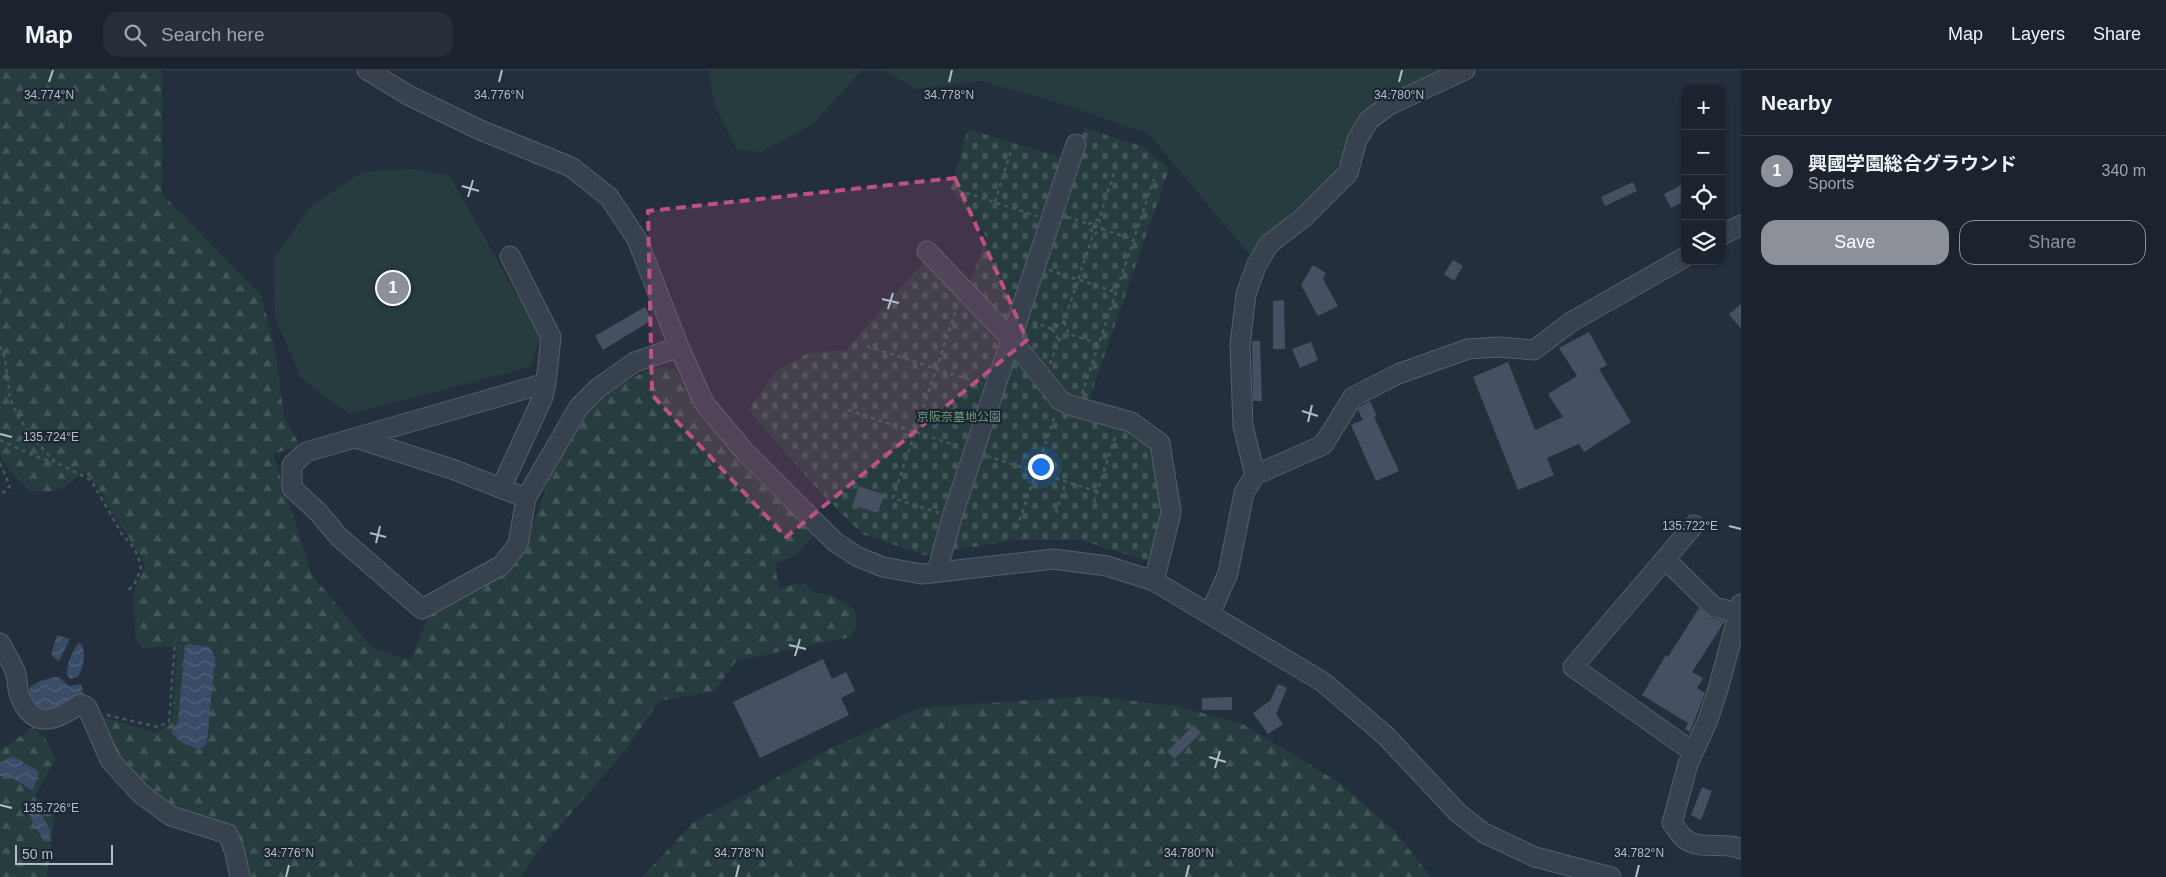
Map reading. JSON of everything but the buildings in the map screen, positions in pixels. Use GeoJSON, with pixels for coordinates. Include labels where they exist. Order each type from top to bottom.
{"type":"FeatureCollection","features":[{"type":"Feature","properties":{"kind":"street"},"geometry":{"type":"LineString","coordinates":[[367,70],[408,95],[480,130],[571,167],[610,197],[637,239],[679,347],[704,403],[745,452],[835,542],[858,557],[883,567],[922,574],[1052,560],[1107,566],[1154,580],[1324,682],[1386,736],[1458,813],[1484,833],[1535,857],[1611,877]]}},
{"type":"Feature","properties":{"kind":"street"},"geometry":{"type":"LineString","coordinates":[[1256,475],[1243,426],[1240,345],[1246,294],[1257,264],[1269,244],[1303,218],[1348,172],[1357,140],[1369,120],[1389,105],[1465,70]]}},
{"type":"Feature","properties":{"kind":"street"},"geometry":{"type":"LineString","coordinates":[[938,572],[952,517],[1076,144]]}},
{"type":"Feature","properties":{"kind":"street"},"geometry":{"type":"LineString","coordinates":[[1726,234],[1741,225]]}},
{"type":"Feature","properties":{"kind":"street"},"geometry":{"type":"LineString","coordinates":[[927,251],[1011,339],[1060,400],[1131,422],[1160,443],[1171,513],[1154,580]]}},
{"type":"Feature","properties":{"kind":"street"},"geometry":{"type":"LineString","coordinates":[[501,488],[543,397],[551,337],[510,256]]}},
{"type":"Feature","properties":{"kind":"street"},"geometry":{"type":"LineString","coordinates":[[1210,614],[1228,573],[1244,493],[1256,475],[1323,445],[1352,397],[1398,374],[1468,348],[1498,347],[1534,350],[1571,322],[1681,259]]}},
{"type":"Feature","properties":{"kind":"street"},"geometry":{"type":"LineString","coordinates":[[546,383],[306,452],[292,465],[292,488],[318,512],[338,537],[422,609],[502,565],[518,544],[526,498],[578,407],[598,388],[635,362],[679,347]]}},
{"type":"Feature","properties":{"kind":"street"},"geometry":{"type":"LineString","coordinates":[[356,438],[452,469],[526,498]]}},
{"type":"Feature","properties":{"kind":"street"},"geometry":{"type":"LineString","coordinates":[[1693,752],[1573,667],[1694,525]]}},
{"type":"Feature","properties":{"kind":"street"},"geometry":{"type":"LineString","coordinates":[[1665,559],[1714,607],[1740,609],[1708,720],[1688,764],[1672,823],[1686,840],[1708,845],[1735,846],[1741,849]]}},
{"type":"Feature","properties":{"kind":"street"},"geometry":{"type":"LineString","coordinates":[[0,643],[16,673],[19,694],[27,708],[38,718],[52,720],[80,704],[87,707],[110,760],[141,794],[171,816],[228,834],[235,853],[240,877]]}},
{"type":"Feature","properties":{"kind":"path"},"geometry":{"type":"LineString","coordinates":[[995,202],[1012,148]]}},
{"type":"Feature","properties":{"kind":"path"},"geometry":{"type":"LineString","coordinates":[[1102,229],[1099,220],[1116,167]]}},
{"type":"Feature","properties":{"kind":"path"},"geometry":{"type":"LineString","coordinates":[[1078,407],[1154,180]]}},
{"type":"Feature","properties":{"kind":"path"},"geometry":{"type":"LineString","coordinates":[[951,188],[995,202],[1052,216],[1090,224],[1099,220]]}},
{"type":"Feature","properties":{"kind":"path"},"geometry":{"type":"LineString","coordinates":[[1090,224],[1093,235],[1064,322],[1069,334],[1099,344]]}},
{"type":"Feature","properties":{"kind":"path"},"geometry":{"type":"LineString","coordinates":[[1102,229],[1134,240]]}},
{"type":"Feature","properties":{"kind":"path"},"geometry":{"type":"LineString","coordinates":[[1093,235],[1102,229]]}},
{"type":"Feature","properties":{"kind":"path"},"geometry":{"type":"LineString","coordinates":[[1036,266],[1116,292]]}},
{"type":"Feature","properties":{"kind":"path"},"geometry":{"type":"LineString","coordinates":[[0,288],[0,297]]}},
{"type":"Feature","properties":{"kind":"path"},"geometry":{"type":"LineString","coordinates":[[952,517],[893,498],[957,307]]}},
{"type":"Feature","properties":{"kind":"path"},"geometry":{"type":"LineString","coordinates":[[1018,318],[1052,329],[1059,340]]}},
{"type":"Feature","properties":{"kind":"path"},"geometry":{"type":"LineString","coordinates":[[1052,329],[1064,322]]}},
{"type":"Feature","properties":{"kind":"path"},"geometry":{"type":"LineString","coordinates":[[1045,380],[1059,340],[1069,334]]}},
{"type":"Feature","properties":{"kind":"path"},"geometry":{"type":"LineString","coordinates":[[0,346],[5,358],[13,409],[32,438],[55,462]]}},
{"type":"Feature","properties":{"kind":"path"},"geometry":{"type":"LineString","coordinates":[[867,346],[995,388]]}},
{"type":"Feature","properties":{"kind":"path"},"geometry":{"type":"LineString","coordinates":[[1017,528],[1060,400]]}},
{"type":"Feature","properties":{"kind":"path"},"geometry":{"type":"LineString","coordinates":[[1094,502],[1121,419]]}},
{"type":"Feature","properties":{"kind":"path"},"geometry":{"type":"LineString","coordinates":[[0,440],[37,457],[55,462],[91,480],[123,536],[131,544],[138,556],[140,568],[135,583],[126,593]]}},
{"type":"Feature","properties":{"kind":"path"},"geometry":{"type":"LineString","coordinates":[[0,463],[10,486],[0,496]]}},
{"type":"Feature","properties":{"kind":"path"},"geometry":{"type":"LineString","coordinates":[[1056,514],[1066,482]]}},
{"type":"Feature","properties":{"kind":"path"},"geometry":{"type":"LineString","coordinates":[[102,714],[158,727],[169,722],[175,642]]}},
{"type":"Feature","properties":{"kind":"highlighted area"},"geometry":{"type":"Polygon","coordinates":[[[955,178],[1027,340],[786,537],[652,395],[648,211],[955,178]]]}},
{"type":"Feature","properties":{"kind":"green space"},"geometry":{"type":"Polygon","coordinates":[[[0,70],[162,70],[162,194],[261,295],[275,348],[284,417],[300,446],[273,454],[312,575],[373,648],[411,661],[427,619],[448,600],[506,570],[522,556],[557,456],[598,398],[654,367],[675,369],[700,417],[752,469],[814,536],[796,555],[775,564],[779,589],[798,583],[805,583],[814,593],[830,594],[854,609],[857,623],[851,637],[736,661],[715,691],[659,701],[629,746],[536,854],[521,877],[243,877],[237,838],[144,792],[114,755],[94,714],[156,733],[172,723],[177,646],[142,648],[136,640],[135,589],[145,567],[139,553],[94,482],[83,472],[65,487],[53,491],[29,491],[10,471],[0,455],[0,70]]]}},
{"type":"Feature","properties":{"kind":"green space"},"geometry":{"type":"Polygon","coordinates":[[[709,70],[862,70],[813,124],[761,152],[737,149],[714,103],[709,70]]]}},
{"type":"Feature","properties":{"kind":"green space"},"geometry":{"type":"Polygon","coordinates":[[[884,70],[1465,70],[1372,113],[1320,193],[1282,229],[1249,254],[1149,134],[1070,106],[982,81],[915,89],[884,70]]]}},
{"type":"Feature","properties":{"kind":"green space","name":"京阪奈墓地公園"},"geometry":{"type":"Polygon","coordinates":[[[1085,128],[1144,147],[1169,169],[1089,400],[1136,414],[1166,435],[1183,506],[1162,565],[1080,540],[1016,540],[924,555],[862,534],[815,486],[748,410],[777,370],[808,353],[846,350],[934,250],[970,281],[987,238],[951,188],[968,129],[1072,161],[1085,128]]]}},
{"type":"Feature","properties":{"kind":"green space"},"geometry":{"type":"Polygon","coordinates":[[[411,169],[449,175],[541,337],[530,367],[349,414],[301,378],[275,317],[274,258],[311,206],[362,172],[411,169]]]}},
{"type":"Feature","properties":{"kind":"green space"},"geometry":{"type":"Polygon","coordinates":[[[1090,696],[1178,706],[1245,725],[1338,782],[1393,829],[1431,877],[642,877],[694,822],[827,750],[920,708],[1090,696]]]}},
{"type":"Feature","properties":{"kind":"green space"},"geometry":{"type":"Polygon","coordinates":[[[33,727],[45,738],[56,759],[35,796],[55,813],[47,877],[0,877],[0,749],[33,727]]]}},
{"type":"Feature","properties":{"kind":"water"},"geometry":{"type":"Polygon","coordinates":[[[57,635],[70,639],[59,661],[51,655],[57,635]]]}},
{"type":"Feature","properties":{"kind":"water"},"geometry":{"type":"Polygon","coordinates":[[[78,643],[81,644],[84,652],[83,665],[78,677],[70,679],[67,671],[68,666],[78,643]]]}},
{"type":"Feature","properties":{"kind":"water"},"geometry":{"type":"Polygon","coordinates":[[[189,644],[210,647],[215,658],[206,745],[199,749],[179,740],[171,731],[178,722],[185,646],[189,644]]]}},
{"type":"Feature","properties":{"kind":"water"},"geometry":{"type":"Polygon","coordinates":[[[55,677],[60,678],[69,686],[81,684],[83,693],[78,700],[48,712],[36,708],[29,693],[30,687],[40,681],[55,677]]]}},
{"type":"Feature","properties":{"kind":"water"},"geometry":{"type":"Polygon","coordinates":[[[12,756],[39,773],[33,790],[10,777],[0,776],[0,763],[12,756]]]}},
{"type":"Feature","properties":{"kind":"water"},"geometry":{"type":"Polygon","coordinates":[[[33,805],[42,815],[51,832],[48,842],[43,840],[28,813],[33,805]]]}},
{"type":"Feature","properties":{"kind":"place","name":"興國学園総合グラウンド"},"geometry":{"type":"Point","coordinates":[393,288]}}]}
